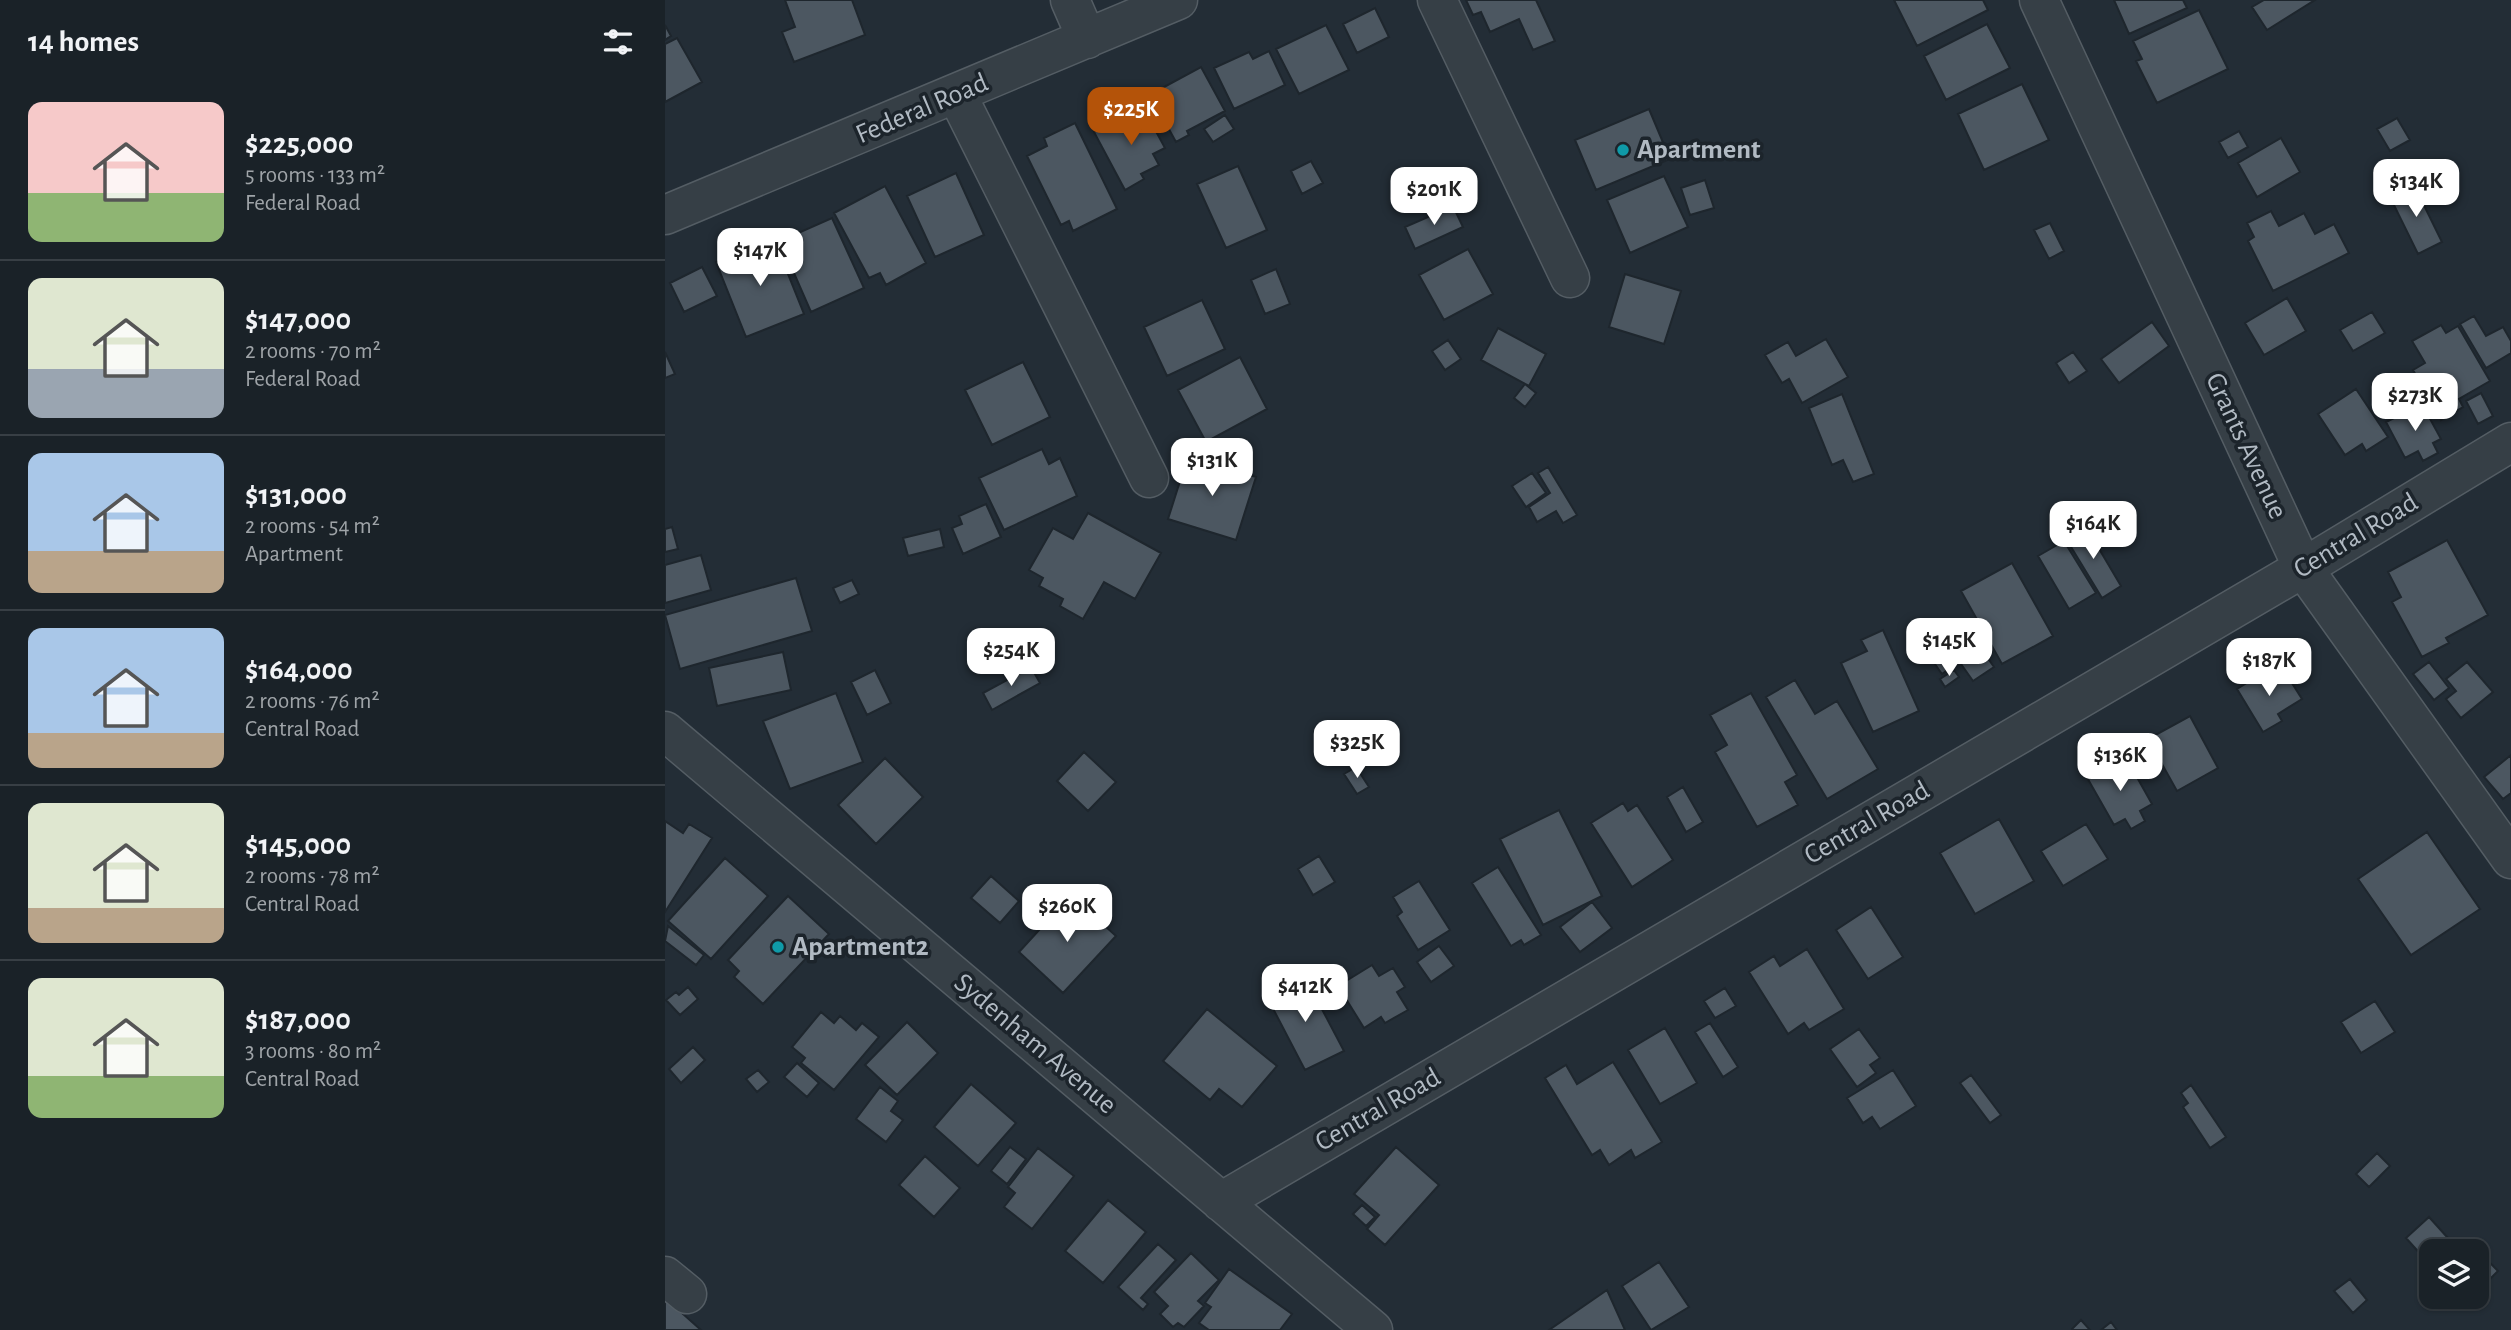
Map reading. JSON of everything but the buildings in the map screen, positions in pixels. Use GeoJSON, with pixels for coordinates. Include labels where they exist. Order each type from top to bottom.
{"type":"FeatureCollection","features":[{"type":"Feature","properties":{"kind":"street"},"geometry":{"type":"LineString","coordinates":[[1070,0],[1087,39]]}},
{"type":"Feature","properties":{"kind":"street","name":"Federal Road"},"geometry":{"type":"LineString","coordinates":[[665,215],[957,95],[1178,0]]}},
{"type":"Feature","properties":{"kind":"street"},"geometry":{"type":"LineString","coordinates":[[1437,0],[1570,278]]}},
{"type":"Feature","properties":{"kind":"street","name":"Grants Avenue"},"geometry":{"type":"LineString","coordinates":[[2039,0],[2303,568],[2511,859]]}},
{"type":"Feature","properties":{"kind":"street"},"geometry":{"type":"LineString","coordinates":[[957,95],[1149,478]]}},
{"type":"Feature","properties":{"kind":"street","name":"Central Road"},"geometry":{"type":"LineString","coordinates":[[1221,1202],[2303,568],[2511,442]]}},
{"type":"Feature","properties":{"kind":"street","name":"Sydenham Avenue"},"geometry":{"type":"LineString","coordinates":[[665,731],[1373,1330]]}},
{"type":"Feature","properties":{"kind":"place","name":"Apartment"},"geometry":{"type":"Point","coordinates":[1623,150]}},
{"type":"Feature","properties":{"kind":"place","name":"Apartment2"},"geometry":{"type":"Point","coordinates":[778,947]}}]}
